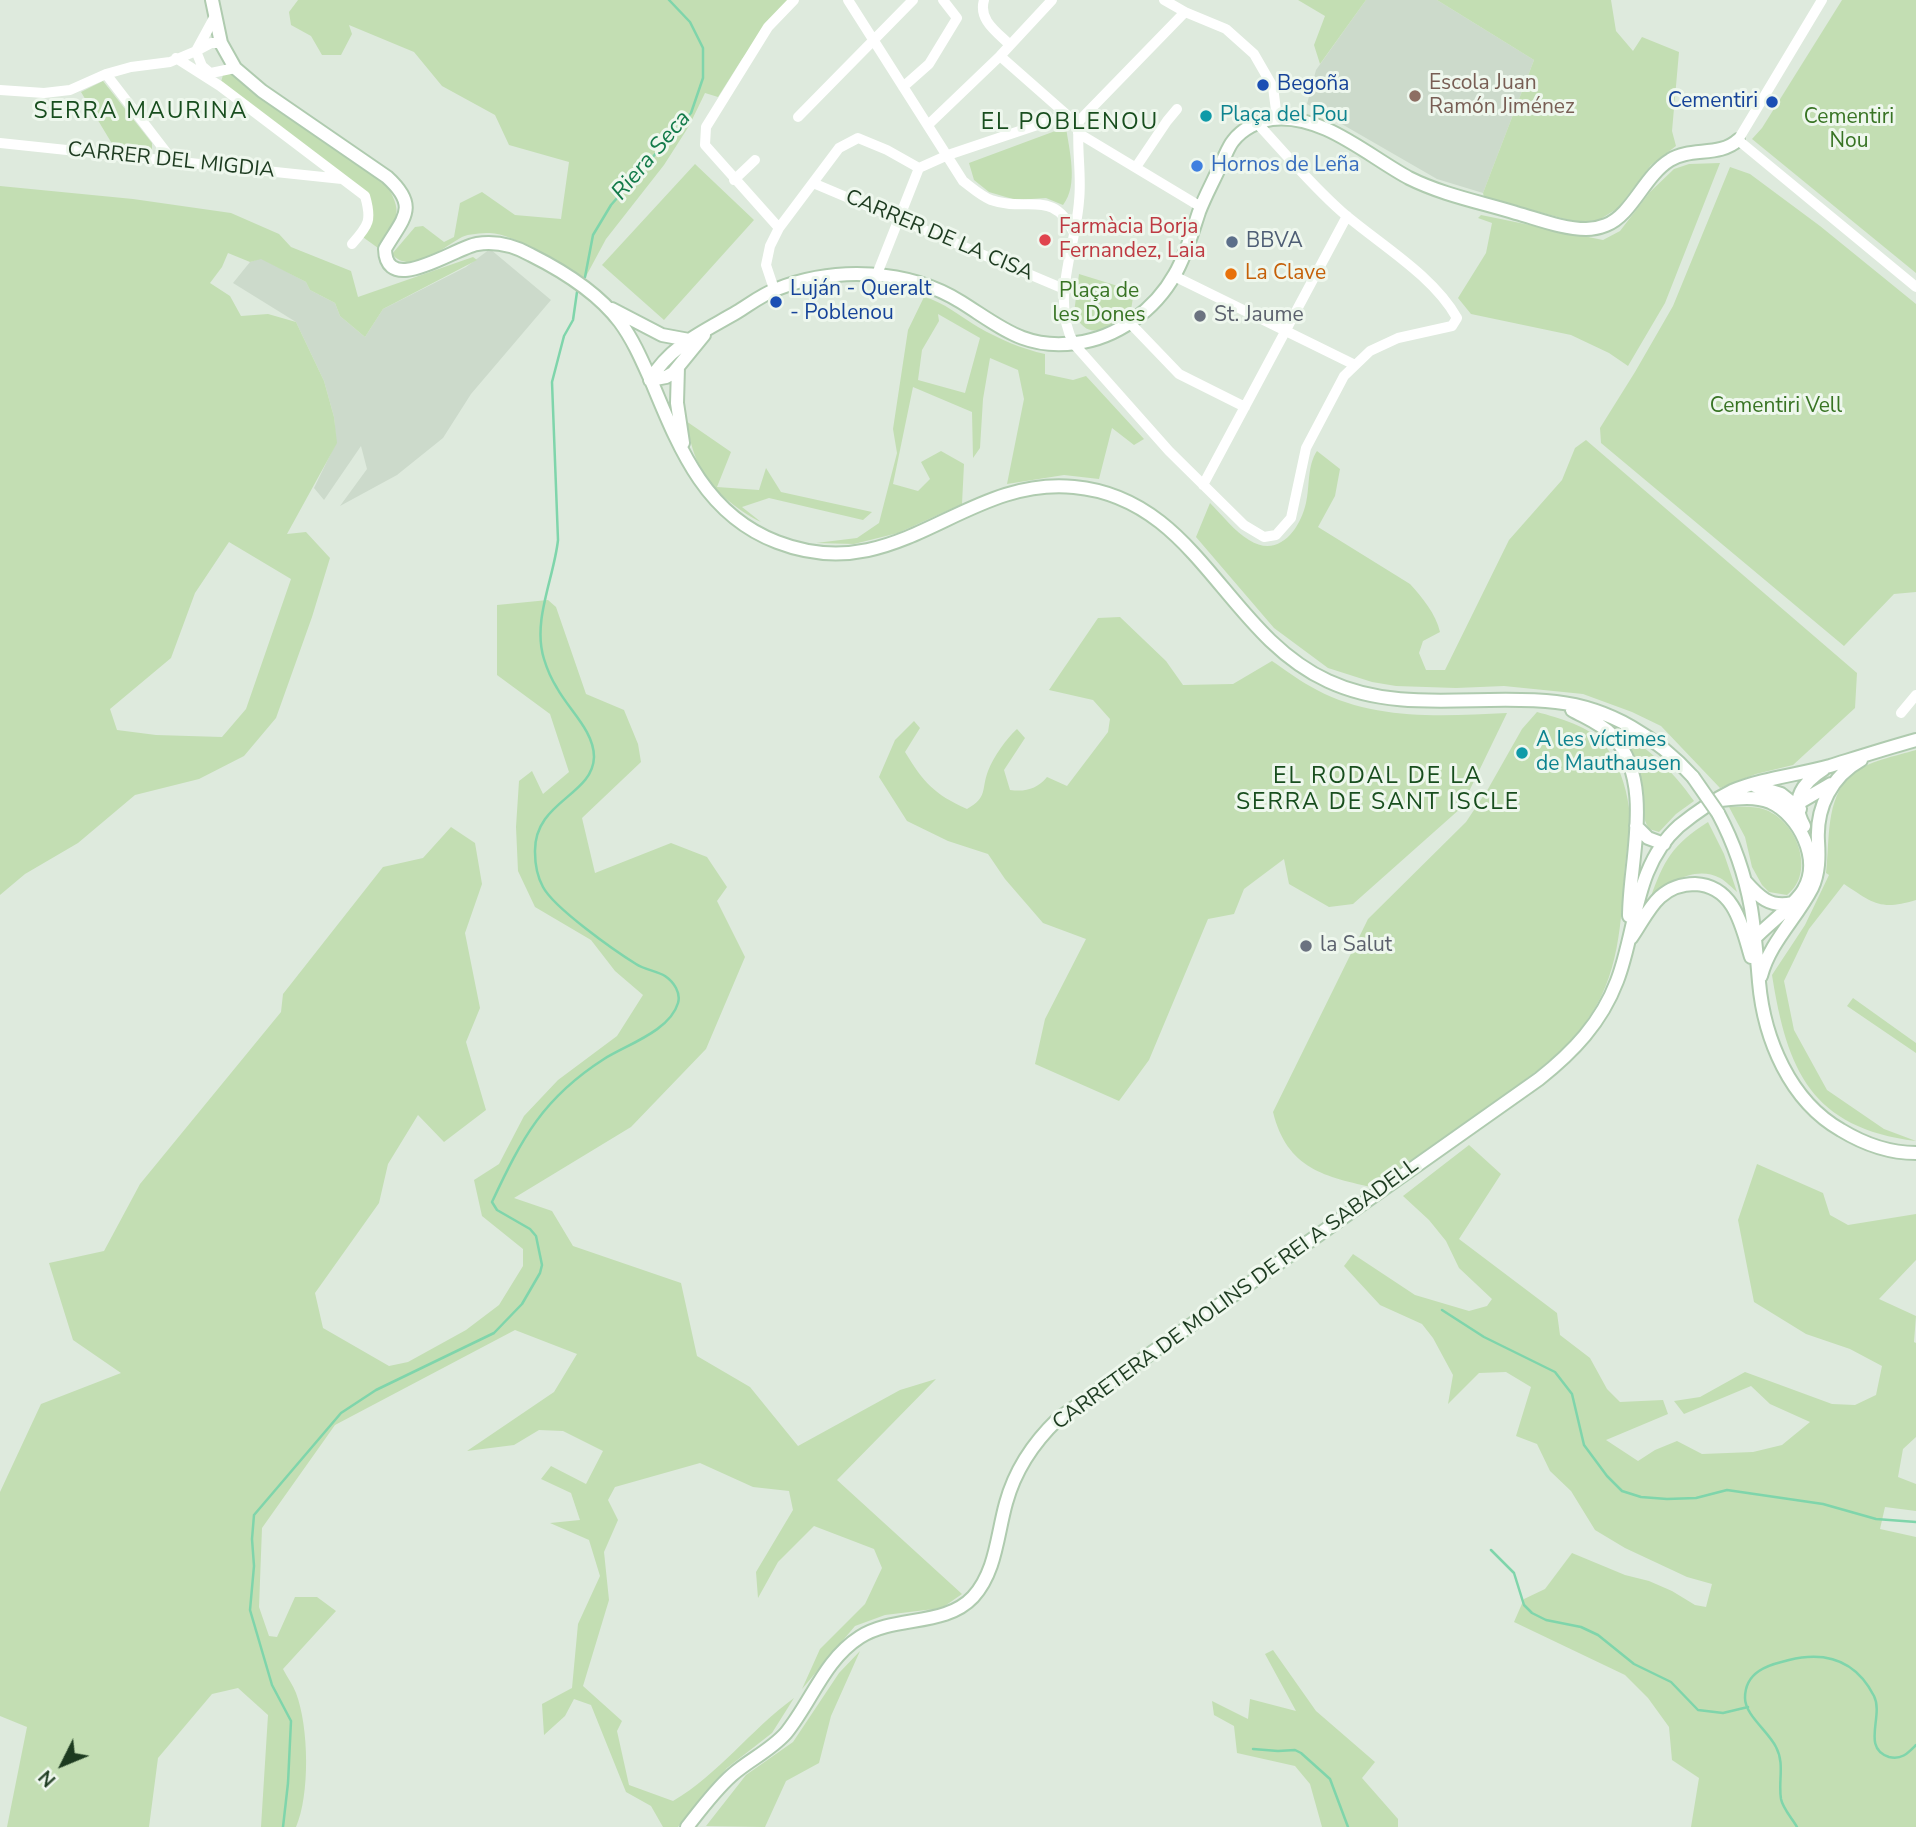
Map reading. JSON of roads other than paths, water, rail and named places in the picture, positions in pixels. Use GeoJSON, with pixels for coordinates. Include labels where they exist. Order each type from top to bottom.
{"type":"FeatureCollection","features":[{"type":"Feature","properties":{"kind":"main road"},"geometry":{"type":"LineString","coordinates":[[212,0],[220,43],[235,68],[262,91],[396,185],[405,199],[407,209],[403,224],[385,248],[387,261],[392,267],[403,270],[415,268],[473,245],[505,245],[520,249],[558,271],[607,307],[662,335],[689,340]]}},
{"type":"Feature","properties":{"kind":"main road"},"geometry":{"type":"LineString","coordinates":[[650,380],[667,355],[689,340],[775,289],[820,277],[877,274],[905,278],[958,300],[1005,332],[1035,343],[1073,344],[1100,338],[1130,323],[1146,309],[1174,276],[1201,207],[1233,140],[1256,122],[1277,118],[1306,123],[1349,139],[1407,176],[1436,190],[1555,224],[1587,229],[1606,225],[1620,216],[1653,174],[1671,158],[1687,153],[1727,148],[1738,140]]}},
{"type":"Feature","properties":{"kind":"main road"},"geometry":{"type":"LineString","coordinates":[[607,307],[631,339],[688,464],[710,495],[738,521],[777,542],[817,553],[854,553],[884,547],[919,534],[989,500],[1026,489],[1060,486],[1107,493],[1140,507],[1173,530],[1267,639],[1295,662],[1331,682],[1367,694],[1401,700],[1560,702],[1603,713],[1634,728],[1664,748],[1718,807],[1745,881],[1755,938],[1759,984]]}},
{"type":"Feature","properties":{"kind":"main road"},"geometry":{"type":"LineString","coordinates":[[650,380],[666,377],[678,367],[708,330]]}},
{"type":"Feature","properties":{"kind":"main road"},"geometry":{"type":"LineString","coordinates":[[678,367],[678,417],[688,464]]}},
{"type":"Feature","properties":{"kind":"main road"},"geometry":{"type":"LineString","coordinates":[[1560,702],[1606,730],[1617,742],[1633,779],[1636,826],[1628,941]]}},
{"type":"Feature","properties":{"kind":"main road"},"geometry":{"type":"LineString","coordinates":[[1718,807],[1753,792],[1916,740]]}},
{"type":"Feature","properties":{"kind":"main road"},"geometry":{"type":"LineString","coordinates":[[1753,792],[1785,804],[1797,805],[1833,783],[1856,762],[1872,753]]}},
{"type":"Feature","properties":{"kind":"main road"},"geometry":{"type":"LineString","coordinates":[[1755,938],[1799,897],[1806,884],[1806,831],[1797,805],[1808,781],[1828,767]]}},
{"type":"Feature","properties":{"kind":"main road"},"geometry":{"type":"LineString","coordinates":[[1759,984],[1772,949],[1812,887],[1819,855],[1822,810],[1833,783]]}},
{"type":"Feature","properties":{"kind":"main road"},"geometry":{"type":"LineString","coordinates":[[1753,792],[1786,812],[1800,831],[1808,855]]}},
{"type":"Feature","properties":{"kind":"main road"},"geometry":{"type":"LineString","coordinates":[[1797,805],[1808,819],[1818,840]]}},
{"type":"Feature","properties":{"kind":"main road","name":"CARRETERA DE MOLINS DE REI A SABADELL"},"geometry":{"type":"LineString","coordinates":[[687,1827],[723,1783],[787,1732],[825,1672],[850,1644],[884,1626],[951,1613],[973,1597],[990,1568],[1008,1494],[1018,1471],[1037,1442],[1058,1419],[1560,1063],[1587,1034],[1606,1004],[1622,968],[1636,904],[1648,871],[1664,844],[1680,826],[1718,807]]}},
{"type":"Feature","properties":{"kind":"main road"},"geometry":{"type":"LineString","coordinates":[[1636,826],[1648,838],[1664,844]]}},
{"type":"Feature","properties":{"kind":"main road"},"geometry":{"type":"LineString","coordinates":[[1745,881],[1765,901],[1779,905],[1792,903]]}},
{"type":"Feature","properties":{"kind":"main road"},"geometry":{"type":"LineString","coordinates":[[1628,941],[1654,903],[1664,894],[1680,886],[1702,884],[1721,894],[1736,911],[1759,984],[1774,1047],[1804,1101],[1835,1127],[1856,1139],[1883,1149],[1916,1153]]}},
{"type":"Feature","properties":{"kind":"street"},"geometry":{"type":"LineString","coordinates":[[779,228],[705,145],[706,127],[768,27],[794,0]]}},
{"type":"Feature","properties":{"kind":"street"},"geometry":{"type":"LineString","coordinates":[[848,0],[962,181],[989,199],[1015,205],[1047,204],[1067,218],[1074,233]]}},
{"type":"Feature","properties":{"kind":"street"},"geometry":{"type":"LineString","coordinates":[[797,117],[913,0]]}},
{"type":"Feature","properties":{"kind":"street"},"geometry":{"type":"LineString","coordinates":[[903,87],[929,64],[957,18],[943,0]]}},
{"type":"Feature","properties":{"kind":"street"},"geometry":{"type":"LineString","coordinates":[[984,0],[981,9],[986,21],[1010,45]]}},
{"type":"Feature","properties":{"kind":"street"},"geometry":{"type":"LineString","coordinates":[[928,125],[1000,56],[1052,0]]}},
{"type":"Feature","properties":{"kind":"street"},"geometry":{"type":"LineString","coordinates":[[1164,0],[1226,29],[1254,54],[1273,87],[1277,118]]}},
{"type":"Feature","properties":{"kind":"street"},"geometry":{"type":"LineString","coordinates":[[1822,0],[1738,140],[1916,287]]}},
{"type":"Feature","properties":{"kind":"street"},"geometry":{"type":"LineString","coordinates":[[1185,12],[1079,121],[1079,202],[1064,289],[1068,334],[1073,344],[1169,451],[1244,525],[1264,537],[1276,535],[1291,518],[1306,448],[1344,376],[1370,351],[1398,338],[1452,326],[1457,318],[1430,284],[1347,216],[1256,122]]}},
{"type":"Feature","properties":{"kind":"street"},"geometry":{"type":"LineString","coordinates":[[196,51],[214,18]]}},
{"type":"Feature","properties":{"kind":"street"},"geometry":{"type":"LineString","coordinates":[[0,90],[44,93],[70,90],[106,74],[170,62],[211,43],[220,43]]}},
{"type":"Feature","properties":{"kind":"street"},"geometry":{"type":"LineString","coordinates":[[196,51],[202,66],[211,73],[217,84]]}},
{"type":"Feature","properties":{"kind":"street"},"geometry":{"type":"LineString","coordinates":[[877,274],[919,168],[947,155],[1067,115],[1000,56]]}},
{"type":"Feature","properties":{"kind":"street"},"geometry":{"type":"LineString","coordinates":[[176,58],[217,84],[365,195],[370,214],[366,228],[352,244]]}},
{"type":"Feature","properties":{"kind":"street"},"geometry":{"type":"LineString","coordinates":[[211,73],[235,68]]}},
{"type":"Feature","properties":{"kind":"street"},"geometry":{"type":"LineString","coordinates":[[106,74],[173,161]]}},
{"type":"Feature","properties":{"kind":"street"},"geometry":{"type":"LineString","coordinates":[[1136,167],[1177,109]]}},
{"type":"Feature","properties":{"kind":"street"},"geometry":{"type":"LineString","coordinates":[[1077,133],[1201,207]]}},
{"type":"Feature","properties":{"kind":"street"},"geometry":{"type":"LineString","coordinates":[[775,289],[766,265],[770,246],[779,228],[839,148],[858,138],[919,168]]}},
{"type":"Feature","properties":{"kind":"street","name":"CARRER DEL MIGDIA"},"geometry":{"type":"LineString","coordinates":[[0,143],[342,178]]}},
{"type":"Feature","properties":{"kind":"street"},"geometry":{"type":"LineString","coordinates":[[734,180],[755,160]]}},
{"type":"Feature","properties":{"kind":"street","name":"CARRER DE LA CISA"},"geometry":{"type":"LineString","coordinates":[[813,183],[1064,289]]}},
{"type":"Feature","properties":{"kind":"street"},"geometry":{"type":"LineString","coordinates":[[1203,485],[1347,216]]}},
{"type":"Feature","properties":{"kind":"street"},"geometry":{"type":"LineString","coordinates":[[1174,276],[1355,365]]}},
{"type":"Feature","properties":{"kind":"street"},"geometry":{"type":"LineString","coordinates":[[1130,323],[1179,374],[1245,407]]}},
{"type":"Feature","properties":{"kind":"street"},"geometry":{"type":"LineString","coordinates":[[1901,713],[1916,695]]}},
{"type":"Feature","properties":{"kind":"waterway","name":"Riera Seca"},"geometry":{"type":"LineString","coordinates":[[585,277],[593,235],[611,205],[691,113],[703,78],[703,48],[690,22],[669,0]]}},
{"type":"Feature","properties":{"kind":"waterway"},"geometry":{"type":"LineString","coordinates":[[283,1827],[291,1721],[272,1685],[250,1610],[254,1566],[254,1515],[341,1413],[376,1390],[494,1333],[522,1304],[542,1265],[536,1236],[530,1229],[497,1210],[492,1202],[514,1158],[536,1121],[565,1089],[604,1059],[666,1022],[679,999],[678,992],[668,978],[626,958],[559,906],[543,887],[536,865],[537,835],[544,821],[584,781],[591,770],[594,757],[590,738],[551,678],[541,645],[542,615],[558,540],[552,382],[564,336],[573,320],[577,292]]}},
{"type":"Feature","properties":{"kind":"waterway"},"geometry":{"type":"LineString","coordinates":[[1442,1310],[1484,1337],[1555,1372],[1572,1394],[1584,1445],[1622,1491],[1641,1497],[1667,1499],[1696,1498],[1727,1490],[1823,1504],[1876,1519],[1916,1522]]}},
{"type":"Feature","properties":{"kind":"waterway"},"geometry":{"type":"LineString","coordinates":[[1491,1550],[1514,1573],[1524,1605],[1532,1613],[1546,1620],[1581,1627],[1598,1635],[1634,1664],[1671,1682],[1698,1710],[1723,1713],[1748,1707]]}},
{"type":"Feature","properties":{"kind":"waterway"},"geometry":{"type":"LineString","coordinates":[[1797,1827],[1781,1799],[1779,1753],[1746,1704],[1747,1686],[1759,1671],[1774,1664],[1803,1658],[1839,1661],[1858,1674],[1874,1696],[1877,1713],[1875,1739],[1881,1753],[1898,1758],[1916,1745]]}},
{"type":"Feature","properties":{"kind":"waterway"},"geometry":{"type":"LineString","coordinates":[[1253,1749],[1295,1750],[1301,1753],[1330,1779],[1348,1827]]}},
{"type":"Feature","properties":{"kind":"place","name":"Begoña"},"geometry":{"type":"Point","coordinates":[1263,85]}},
{"type":"Feature","properties":{"kind":"place","name":"Escola Juan Ramón Jiménez"},"geometry":{"type":"Point","coordinates":[1415,96]}},
{"type":"Feature","properties":{"kind":"place","name":"Cementiri"},"geometry":{"type":"Point","coordinates":[1772,102]}},
{"type":"Feature","properties":{"kind":"place","name":"Plaça del Pou"},"geometry":{"type":"Point","coordinates":[1206,116]}},
{"type":"Feature","properties":{"kind":"place","name":"Hornos de Leña"},"geometry":{"type":"Point","coordinates":[1197,166]}},
{"type":"Feature","properties":{"kind":"place","name":"Farmàcia Borja Fernandez, Laia"},"geometry":{"type":"Point","coordinates":[1045,240]}},
{"type":"Feature","properties":{"kind":"place","name":"BBVA"},"geometry":{"type":"Point","coordinates":[1232,242]}},
{"type":"Feature","properties":{"kind":"place","name":"La Clave"},"geometry":{"type":"Point","coordinates":[1231,274]}},
{"type":"Feature","properties":{"kind":"place","name":"Luján - Queralt - Poblenou"},"geometry":{"type":"Point","coordinates":[776,302]}},
{"type":"Feature","properties":{"kind":"place","name":"St. Jaume"},"geometry":{"type":"Point","coordinates":[1200,316]}},
{"type":"Feature","properties":{"kind":"place","name":"A les víctimes de Mauthausen"},"geometry":{"type":"Point","coordinates":[1522,753]}},
{"type":"Feature","properties":{"kind":"place","name":"la Salut"},"geometry":{"type":"Point","coordinates":[1306,946]}},
{"type":"Feature","properties":{"kind":"district","name":"SERRA MAURINA"},"geometry":{"type":"Point","coordinates":[141,112]}},
{"type":"Feature","properties":{"kind":"district","name":"EL POBLENOU"},"geometry":{"type":"Point","coordinates":[1070,123]}},
{"type":"Feature","properties":{"kind":"district","name":"EL RODAL DE LA SERRA DE SANT ISCLE"},"geometry":{"type":"Point","coordinates":[1378,790]}},
{"type":"Feature","properties":{"kind":"park label","name":"Cementiri Nou"},"geometry":{"type":"Point","coordinates":[1849,130]}},
{"type":"Feature","properties":{"kind":"park label","name":"Plaça de les Dones"},"geometry":{"type":"Point","coordinates":[1099,304]}},
{"type":"Feature","properties":{"kind":"park label","name":"Cementiri Vell"},"geometry":{"type":"Point","coordinates":[1776,407]}}]}
